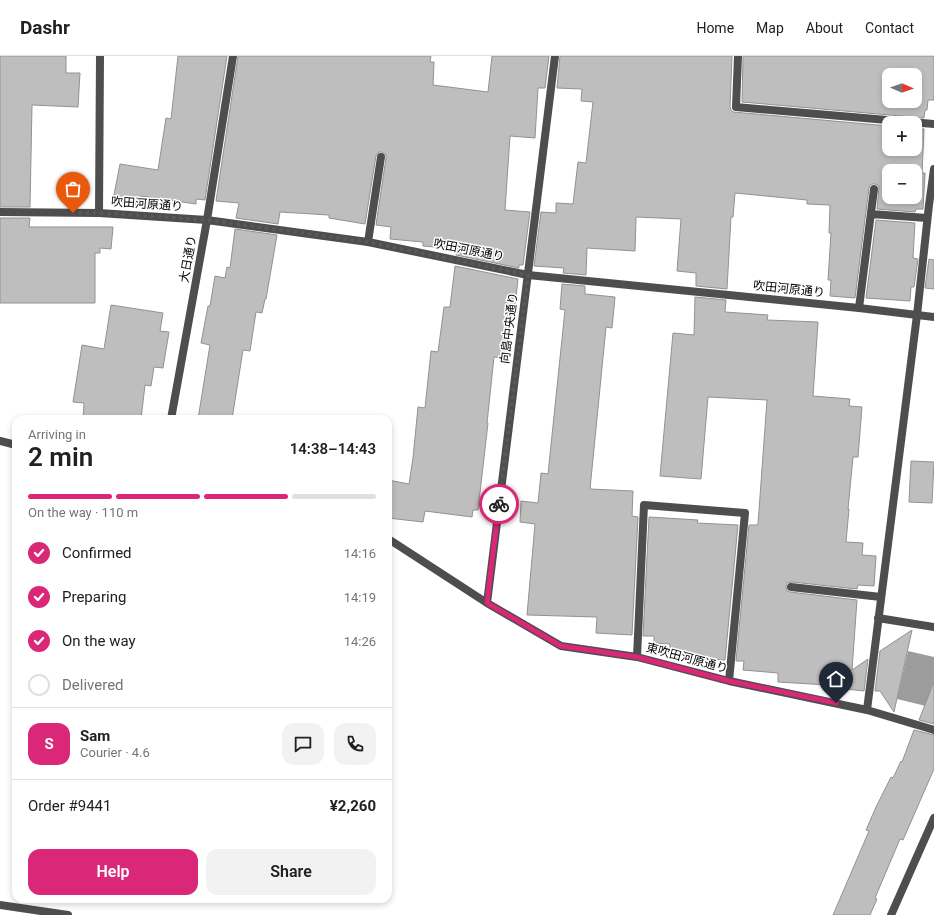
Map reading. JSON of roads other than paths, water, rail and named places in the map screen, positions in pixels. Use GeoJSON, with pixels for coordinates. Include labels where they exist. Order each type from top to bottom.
{"type":"FeatureCollection","features":[{"type":"Feature","properties":{"kind":"street"},"geometry":{"type":"LineString","coordinates":[[99,213],[100,56]]}},
{"type":"Feature","properties":{"kind":"street","name":"大日通り"},"geometry":{"type":"LineString","coordinates":[[172,415],[207,220],[233,56]]}},
{"type":"Feature","properties":{"kind":"street","name":"向島中央通り"},"geometry":{"type":"LineString","coordinates":[[487,603],[555,56]]}},
{"type":"Feature","properties":{"kind":"street"},"geometry":{"type":"LineString","coordinates":[[738,56],[736,107],[934,124]]}},
{"type":"Feature","properties":{"kind":"street"},"geometry":{"type":"LineString","coordinates":[[368,242],[381,157]]}},
{"type":"Feature","properties":{"kind":"street"},"geometry":{"type":"LineString","coordinates":[[867,710],[917,315],[927,218],[931,206],[934,169]]}},
{"type":"Feature","properties":{"kind":"street"},"geometry":{"type":"LineString","coordinates":[[859,308],[874,189]]}},
{"type":"Feature","properties":{"kind":"street","name":"吹田河原通り"},"geometry":{"type":"LineString","coordinates":[[0,212],[99,213],[207,220],[368,242],[528,275],[859,308],[934,317]]}},
{"type":"Feature","properties":{"kind":"street"},"geometry":{"type":"LineString","coordinates":[[871,214],[927,218]]}},
{"type":"Feature","properties":{"kind":"street"},"geometry":{"type":"LineString","coordinates":[[0,441],[12,444]]}},
{"type":"Feature","properties":{"kind":"street"},"geometry":{"type":"LineString","coordinates":[[637,657],[644,505],[745,513],[729,681]]}},
{"type":"Feature","properties":{"kind":"street","name":"東吹田河原通り"},"geometry":{"type":"LineString","coordinates":[[392,541],[487,603],[561,646],[637,657],[729,681],[867,710],[934,730]]}},
{"type":"Feature","properties":{"kind":"street"},"geometry":{"type":"LineString","coordinates":[[791,587],[881,597]]}},
{"type":"Feature","properties":{"kind":"street"},"geometry":{"type":"LineString","coordinates":[[878,618],[934,627]]}},
{"type":"Feature","properties":{"kind":"street"},"geometry":{"type":"LineString","coordinates":[[891,915],[934,818]]}},
{"type":"Feature","properties":{"kind":"street"},"geometry":{"type":"LineString","coordinates":[[0,905],[68,915]]}}]}
